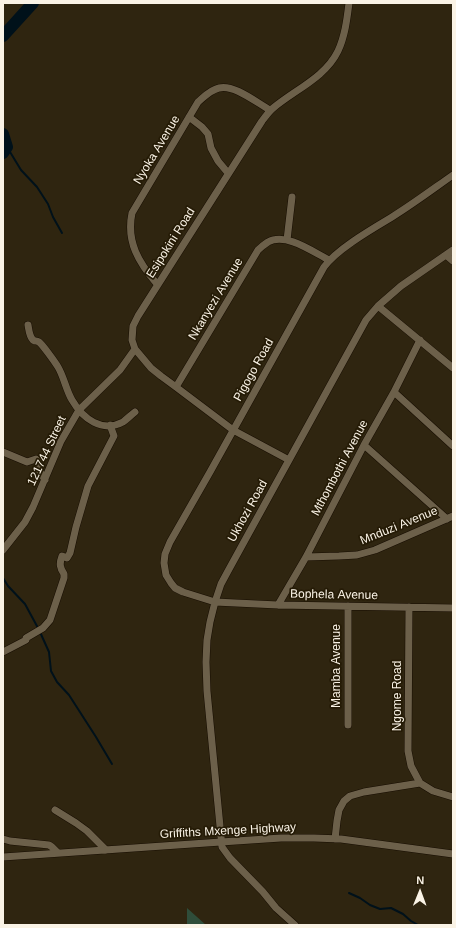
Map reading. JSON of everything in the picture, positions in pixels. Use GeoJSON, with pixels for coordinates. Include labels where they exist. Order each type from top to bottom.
{"type":"FeatureCollection","features":[{"type":"Feature","properties":{"kind":"street","name":"Esipokini Road"},"geometry":{"type":"LineString","coordinates":[[135,349],[132,340],[133,326],[138,316],[262,121],[270,110],[316,77],[330,64],[338,51],[342,40],[349,3]]}},
{"type":"Feature","properties":{"kind":"street","name":"Nyoka Avenue"},"geometry":{"type":"LineString","coordinates":[[157,284],[134,250],[130,222],[132,213],[198,102],[207,94],[218,88],[234,89],[270,110]]}},
{"type":"Feature","properties":{"kind":"street"},"geometry":{"type":"LineString","coordinates":[[189,118],[202,127],[208,134],[211,148],[218,161],[228,173]]}},
{"type":"Feature","properties":{"kind":"street","name":"Pigogo Road"},"geometry":{"type":"LineString","coordinates":[[215,602],[183,592],[175,588],[170,583],[166,576],[164,563],[165,554],[170,542],[329,260],[453,175]]}},
{"type":"Feature","properties":{"kind":"street"},"geometry":{"type":"LineString","coordinates":[[292,197],[287,240],[329,260]]}},
{"type":"Feature","properties":{"kind":"street","name":"Nkanyezi Avenue"},"geometry":{"type":"LineString","coordinates":[[176,387],[258,250],[268,242],[287,240]]}},
{"type":"Feature","properties":{"kind":"street","name":"Ukhozi Road"},"geometry":{"type":"LineString","coordinates":[[221,842],[207,691],[206,662],[207,640],[215,602],[221,584],[366,320],[378,306],[401,286],[453,250]]}},
{"type":"Feature","properties":{"kind":"street"},"geometry":{"type":"LineString","coordinates":[[446,255],[453,261]]}},
{"type":"Feature","properties":{"kind":"street"},"geometry":{"type":"LineString","coordinates":[[378,306],[453,368]]}},
{"type":"Feature","properties":{"kind":"street"},"geometry":{"type":"LineString","coordinates":[[28,325],[30,335],[34,340],[39,342],[58,367],[72,399],[88,420],[102,426],[110,425],[125,421],[135,412]]}},
{"type":"Feature","properties":{"kind":"street","name":"Mthombothi Avenue"},"geometry":{"type":"LineString","coordinates":[[278,605],[306,557],[420,340]]}},
{"type":"Feature","properties":{"kind":"street"},"geometry":{"type":"LineString","coordinates":[[135,349],[160,376],[233,430],[289,460]]}},
{"type":"Feature","properties":{"kind":"street","name":"121744 Street"},"geometry":{"type":"LineString","coordinates":[[3,550],[25,522],[62,441],[79,410],[120,370],[135,349]]}},
{"type":"Feature","properties":{"kind":"street"},"geometry":{"type":"LineString","coordinates":[[394,392],[453,446]]}},
{"type":"Feature","properties":{"kind":"street"},"geometry":{"type":"LineString","coordinates":[[3,652],[26,640],[26,638],[44,628],[50,620],[64,578],[64,574],[60,568],[60,562],[62,556],[67,558],[70,553],[88,486],[114,436],[110,425]]}},
{"type":"Feature","properties":{"kind":"street"},"geometry":{"type":"LineString","coordinates":[[364,445],[450,517]]}},
{"type":"Feature","properties":{"kind":"street"},"geometry":{"type":"LineString","coordinates":[[3,452],[27,462],[36,459],[39,462],[39,470],[45,480]]}},
{"type":"Feature","properties":{"kind":"street","name":"Mnduzi Avenue"},"geometry":{"type":"LineString","coordinates":[[306,557],[357,555],[375,550],[450,517]]}},
{"type":"Feature","properties":{"kind":"street","name":"Bophela Avenue"},"geometry":{"type":"LineString","coordinates":[[215,602],[278,605],[453,608]]}},
{"type":"Feature","properties":{"kind":"street","name":"Mamba Avenue"},"geometry":{"type":"LineString","coordinates":[[348,606],[348,725]]}},
{"type":"Feature","properties":{"kind":"street","name":"Ngome Road"},"geometry":{"type":"LineString","coordinates":[[410,607],[408,751],[411,766],[420,783]]}},
{"type":"Feature","properties":{"kind":"street"},"geometry":{"type":"LineString","coordinates":[[335,839],[339,810],[344,801],[350,796],[364,792],[420,783],[433,791],[453,797]]}},
{"type":"Feature","properties":{"kind":"street"},"geometry":{"type":"LineString","coordinates":[[55,810],[87,831],[106,850]]}},
{"type":"Feature","properties":{"kind":"street","name":"Griffiths Mxenge Highway"},"geometry":{"type":"LineString","coordinates":[[3,857],[281,838],[335,839],[453,854]]}},
{"type":"Feature","properties":{"kind":"street"},"geometry":{"type":"LineString","coordinates":[[3,839],[10,841],[49,844],[58,853]]}},
{"type":"Feature","properties":{"kind":"street"},"geometry":{"type":"LineString","coordinates":[[221,842],[223,850],[230,858],[280,912],[295,925]]}},
{"type":"Feature","properties":{"kind":"green space"},"geometry":{"type":"Polygon","coordinates":[[[187,908],[206,925],[187,925],[187,908]]]}},
{"type":"Feature","properties":{"kind":"waterway"},"geometry":{"type":"LineString","coordinates":[[3,36],[33,3]]}},
{"type":"Feature","properties":{"kind":"waterway"},"geometry":{"type":"LineString","coordinates":[[3,134],[7,147],[3,153]]}},
{"type":"Feature","properties":{"kind":"waterway"},"geometry":{"type":"LineString","coordinates":[[7,147],[21,170],[37,187],[48,204],[62,233]]}},
{"type":"Feature","properties":{"kind":"waterway"},"geometry":{"type":"LineString","coordinates":[[3,578],[8,586],[25,604],[38,628]]}},
{"type":"Feature","properties":{"kind":"waterway"},"geometry":{"type":"LineString","coordinates":[[40,632],[49,652],[51,671],[57,682],[69,695],[112,764]]}},
{"type":"Feature","properties":{"kind":"waterway"},"geometry":{"type":"LineString","coordinates":[[349,893],[380,909],[391,908],[403,914],[418,925]]}}]}
